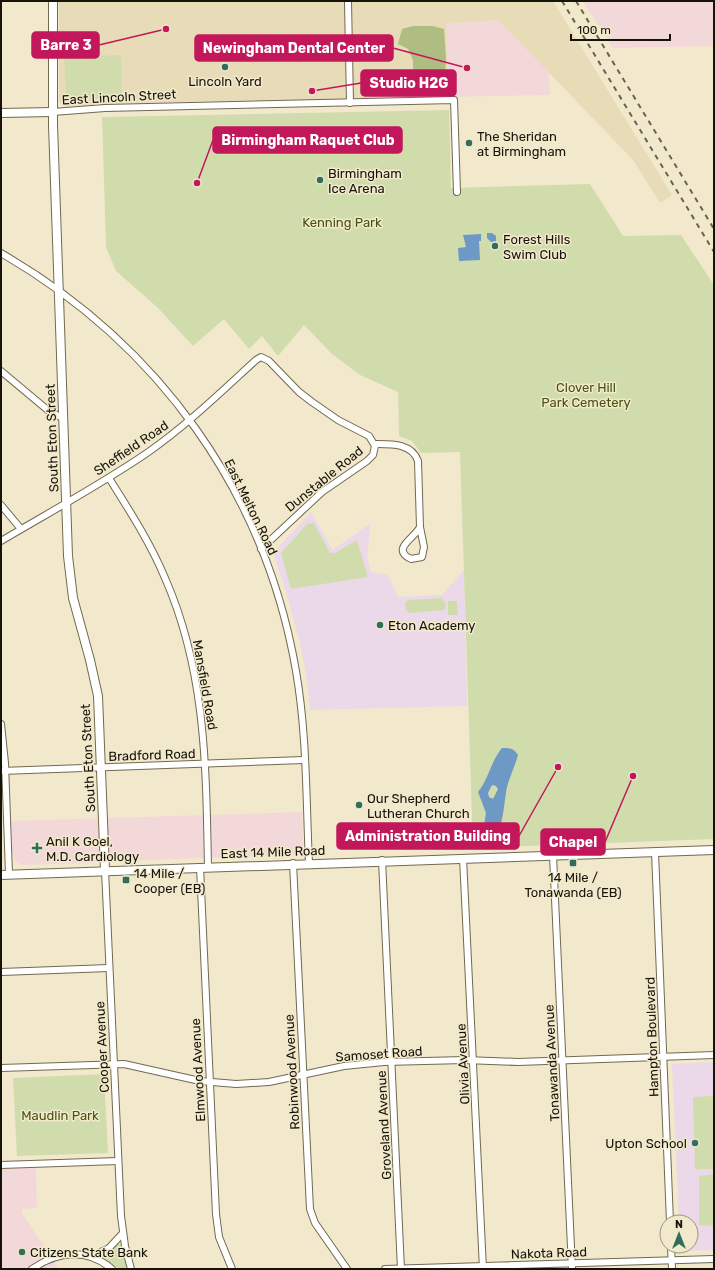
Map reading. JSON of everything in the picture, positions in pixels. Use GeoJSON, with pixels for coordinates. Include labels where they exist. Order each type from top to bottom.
{"type":"FeatureCollection","features":[{"type":"Feature","properties":{"kind":"street","name":"South Eton Street"},"geometry":{"type":"LineString","coordinates":[[53,1],[53,112],[70,583],[98,696],[105,870]]}},
{"type":"Feature","properties":{"kind":"street"},"geometry":{"type":"LineString","coordinates":[[348,1],[350,103]]}},
{"type":"Feature","properties":{"kind":"street","name":"East Lincoln Street"},"geometry":{"type":"LineString","coordinates":[[1,113],[53,112],[105,108],[454,100],[457,192]]}},
{"type":"Feature","properties":{"kind":"street","name":"East Melton Road"},"geometry":{"type":"LineString","coordinates":[[1,253],[60,290],[96,318],[133,353],[190,421],[226,476],[261,549],[280,606],[292,654],[301,707],[309,863]]}},
{"type":"Feature","properties":{"kind":"street","name":"Sheffield Road"},"geometry":{"type":"LineString","coordinates":[[1,542],[109,478],[147,453],[190,421],[256,360],[261,358],[269,361],[299,392],[312,402],[338,420],[369,436],[374,442]]}},
{"type":"Feature","properties":{"kind":"street"},"geometry":{"type":"LineString","coordinates":[[1,371],[50,412],[63,418]]}},
{"type":"Feature","properties":{"kind":"street"},"geometry":{"type":"LineString","coordinates":[[374,442],[405,447],[415,454],[418,466],[420,527],[424,551],[422,556],[411,559],[404,554],[404,546],[420,527]]}},
{"type":"Feature","properties":{"kind":"street","name":"Dunstable Road"},"geometry":{"type":"LineString","coordinates":[[261,549],[322,492],[367,461],[373,455],[374,442]]}},
{"type":"Feature","properties":{"kind":"street","name":"Mansfield Road"},"geometry":{"type":"LineString","coordinates":[[109,478],[138,524],[153,552],[175,605],[193,665],[204,731],[204,867]]}},
{"type":"Feature","properties":{"kind":"street"},"geometry":{"type":"LineString","coordinates":[[1,505],[21,529]]}},
{"type":"Feature","properties":{"kind":"street"},"geometry":{"type":"LineString","coordinates":[[1,724],[5,874]]}},
{"type":"Feature","properties":{"kind":"street","name":"Bradford Road"},"geometry":{"type":"LineString","coordinates":[[3,771],[304,760]]}},
{"type":"Feature","properties":{"kind":"street","name":"East 14 Mile Road"},"geometry":{"type":"LineString","coordinates":[[5,874],[293,863],[714,850]]}},
{"type":"Feature","properties":{"kind":"street","name":"Hampton Boulevard"},"geometry":{"type":"LineString","coordinates":[[655,852],[670,1214]]}},
{"type":"Feature","properties":{"kind":"street","name":"Tonawanda Avenue"},"geometry":{"type":"LineString","coordinates":[[553,855],[571,1266]]}},
{"type":"Feature","properties":{"kind":"street","name":"Olivia Avenue"},"geometry":{"type":"LineString","coordinates":[[464,858],[483,1267]]}},
{"type":"Feature","properties":{"kind":"street","name":"Groveland Avenue"},"geometry":{"type":"LineString","coordinates":[[382,860],[401,1268]]}},
{"type":"Feature","properties":{"kind":"street","name":"Robinwood Avenue"},"geometry":{"type":"LineString","coordinates":[[293,863],[310,1209],[315,1223],[347,1269]]}},
{"type":"Feature","properties":{"kind":"street","name":"Elmwood Avenue"},"geometry":{"type":"LineString","coordinates":[[204,867],[209,1082],[218,1228],[227,1259],[232,1269]]}},
{"type":"Feature","properties":{"kind":"street","name":"Cooper Avenue"},"geometry":{"type":"LineString","coordinates":[[105,870],[118,1161],[123,1233],[131,1269]]}},
{"type":"Feature","properties":{"kind":"street"},"geometry":{"type":"LineString","coordinates":[[1,972],[109,968]]}},
{"type":"Feature","properties":{"kind":"street","name":"Samoset Road"},"geometry":{"type":"LineString","coordinates":[[1,1068],[114,1064],[142,1067],[209,1082],[262,1083],[344,1066],[392,1062],[563,1060],[714,1054]]}},
{"type":"Feature","properties":{"kind":"street"},"geometry":{"type":"LineString","coordinates":[[1,1165],[118,1161]]}},
{"type":"Feature","properties":{"kind":"street"},"geometry":{"type":"LineString","coordinates":[[92,1256],[109,1248],[123,1233]]}},
{"type":"Feature","properties":{"kind":"street"},"geometry":{"type":"LineString","coordinates":[[672,1254],[672,1269]]}},
{"type":"Feature","properties":{"kind":"street"},"geometry":{"type":"LineString","coordinates":[[32,1269],[41,1263],[58,1256],[70,1255],[92,1256],[112,1269]]}},
{"type":"Feature","properties":{"kind":"street","name":"Nakota Road"},"geometry":{"type":"LineString","coordinates":[[385,1269],[571,1266],[714,1259]]}},
{"type":"Feature","properties":{"kind":"shaded area"},"geometry":{"type":"Polygon","coordinates":[[[59,1],[553,1],[672,195],[660,203],[633,160],[498,20],[446,24],[449,97],[128,103],[65,107],[59,102],[59,1]]]}},
{"type":"Feature","properties":{"kind":"shaded area"},"geometry":{"type":"Polygon","coordinates":[[[583,1],[714,1],[714,46],[613,48],[583,1]]]}},
{"type":"Feature","properties":{"kind":"shaded area"},"geometry":{"type":"Polygon","coordinates":[[[498,20],[549,71],[550,95],[449,97],[446,24],[498,20]]]}},
{"type":"Feature","properties":{"kind":"shaded area","name":"Eton Academy"},"geometry":{"type":"Polygon","coordinates":[[[311,512],[333,550],[371,523],[367,556],[371,572],[388,575],[398,597],[442,595],[464,570],[467,706],[310,710],[306,673],[299,639],[273,553],[311,512]]]}},
{"type":"Feature","properties":{"kind":"shaded area"},"geometry":{"type":"Polygon","coordinates":[[[302,812],[303,847],[297,855],[115,861],[110,859],[91,863],[21,865],[16,862],[12,853],[11,821],[302,812]]]}},
{"type":"Feature","properties":{"kind":"shaded area","name":"Upton School"},"geometry":{"type":"Polygon","coordinates":[[[714,1062],[714,1250],[699,1250],[699,1214],[679,1214],[672,1064],[714,1062]]]}},
{"type":"Feature","properties":{"kind":"shaded area"},"geometry":{"type":"Polygon","coordinates":[[[17,1160],[36,1167],[37,1208],[22,1209],[22,1213],[59,1269],[5,1269],[1,1264],[1,1161],[17,1160]]]}},
{"type":"Feature","properties":{"kind":"green space"},"geometry":{"type":"Polygon","coordinates":[[[413,26],[433,26],[444,29],[446,58],[444,92],[434,94],[413,92],[413,60],[408,49],[398,44],[402,29],[413,26]]]}},
{"type":"Feature","properties":{"kind":"green space"},"geometry":{"type":"Polygon","coordinates":[[[121,55],[122,98],[66,99],[64,57],[121,55]]]}},
{"type":"Feature","properties":{"kind":"green space","name":"Clover Hill Park Cemetery"},"geometry":{"type":"Polygon","coordinates":[[[449,110],[451,188],[590,184],[623,236],[681,235],[714,285],[714,839],[473,848],[460,452],[421,453],[412,441],[399,436],[398,392],[360,375],[332,354],[304,325],[278,356],[262,336],[249,349],[224,319],[193,346],[158,308],[116,271],[106,247],[102,117],[449,110]]]}},
{"type":"Feature","properties":{"kind":"green space"},"geometry":{"type":"Polygon","coordinates":[[[314,523],[330,553],[335,553],[357,540],[368,577],[291,589],[281,553],[307,524],[314,523]]]}},
{"type":"Feature","properties":{"kind":"green space"},"geometry":{"type":"Polygon","coordinates":[[[441,598],[446,604],[444,610],[410,613],[406,610],[405,602],[409,600],[441,598]]]}},
{"type":"Feature","properties":{"kind":"green space"},"geometry":{"type":"Polygon","coordinates":[[[448,601],[457,601],[458,615],[448,615],[448,601]]]}},
{"type":"Feature","properties":{"kind":"green space","name":"Maudlin Park"},"geometry":{"type":"Polygon","coordinates":[[[104,1074],[108,1153],[17,1156],[13,1078],[104,1074]]]}},
{"type":"Feature","properties":{"kind":"green space"},"geometry":{"type":"Polygon","coordinates":[[[714,1096],[714,1169],[695,1169],[693,1097],[714,1096]]]}},
{"type":"Feature","properties":{"kind":"green space"},"geometry":{"type":"Polygon","coordinates":[[[714,1174],[714,1226],[699,1225],[699,1176],[714,1174]]]}},
{"type":"Feature","properties":{"kind":"green space"},"geometry":{"type":"Polygon","coordinates":[[[117,1244],[121,1244],[127,1269],[119,1269],[102,1256],[117,1244]]]}},
{"type":"Feature","properties":{"kind":"water"},"geometry":{"type":"Polygon","coordinates":[[[487,233],[492,233],[496,236],[496,242],[491,242],[487,238],[487,233]]]}},
{"type":"Feature","properties":{"kind":"water"},"geometry":{"type":"Polygon","coordinates":[[[481,234],[481,241],[479,241],[480,260],[459,261],[458,248],[466,247],[463,235],[481,234]]]}},
{"type":"Feature","properties":{"kind":"water"},"geometry":{"type":"Polygon","coordinates":[[[502,748],[507,748],[513,750],[518,755],[507,787],[498,832],[493,839],[486,842],[477,842],[476,839],[484,825],[486,813],[478,792],[482,787],[498,753],[502,748]],[[492,785],[488,793],[489,797],[493,799],[498,789],[496,786],[492,785]]]}},
{"type":"Feature","properties":{"kind":"railway"},"geometry":{"type":"LineString","coordinates":[[562,1],[714,252]]}},
{"type":"Feature","properties":{"kind":"railway"},"geometry":{"type":"LineString","coordinates":[[576,1],[714,229]]}},
{"type":"Feature","properties":{"kind":"place","name":"Barre 3"},"geometry":{"type":"Point","coordinates":[166,29]}},
{"type":"Feature","properties":{"kind":"place","name":"Lincoln Yard"},"geometry":{"type":"Point","coordinates":[225,67]}},
{"type":"Feature","properties":{"kind":"place","name":"Newingham Dental Center"},"geometry":{"type":"Point","coordinates":[467,68]}},
{"type":"Feature","properties":{"kind":"place","name":"Studio H2G"},"geometry":{"type":"Point","coordinates":[312,91]}},
{"type":"Feature","properties":{"kind":"place","name":"The Sheridan at Birmingham"},"geometry":{"type":"Point","coordinates":[469,143]}},
{"type":"Feature","properties":{"kind":"place","name":"Birmingham Ice Arena"},"geometry":{"type":"Point","coordinates":[320,180]}},
{"type":"Feature","properties":{"kind":"place","name":"Birmingham Raquet Club"},"geometry":{"type":"Point","coordinates":[197,183]}},
{"type":"Feature","properties":{"kind":"place","name":"Forest Hills Swim Club"},"geometry":{"type":"Point","coordinates":[495,246]}},
{"type":"Feature","properties":{"kind":"place","name":"Eton Academy"},"geometry":{"type":"Point","coordinates":[380,625]}},
{"type":"Feature","properties":{"kind":"place","name":"Administration Building"},"geometry":{"type":"Point","coordinates":[558,767]}},
{"type":"Feature","properties":{"kind":"place","name":"Chapel"},"geometry":{"type":"Point","coordinates":[633,776]}},
{"type":"Feature","properties":{"kind":"place","name":"Our Shepherd Lutheran Church"},"geometry":{"type":"Point","coordinates":[359,805]}},
{"type":"Feature","properties":{"kind":"place","name":"Anil K Goel, M.D. Cardiology"},"geometry":{"type":"Point","coordinates":[37,848]}},
{"type":"Feature","properties":{"kind":"place","name":"14 Mile / Tonawanda (EB)"},"geometry":{"type":"Point","coordinates":[573,863]}},
{"type":"Feature","properties":{"kind":"place","name":"14 Mile / Cooper (EB)"},"geometry":{"type":"Point","coordinates":[126,880]}},
{"type":"Feature","properties":{"kind":"place","name":"Upton School"},"geometry":{"type":"Point","coordinates":[695,1143]}},
{"type":"Feature","properties":{"kind":"place","name":"Citizens State Bank"},"geometry":{"type":"Point","coordinates":[22,1252]}},
{"type":"Feature","properties":{"kind":"park label","name":"Kenning Park"},"geometry":{"type":"Point","coordinates":[342,222]}}]}
